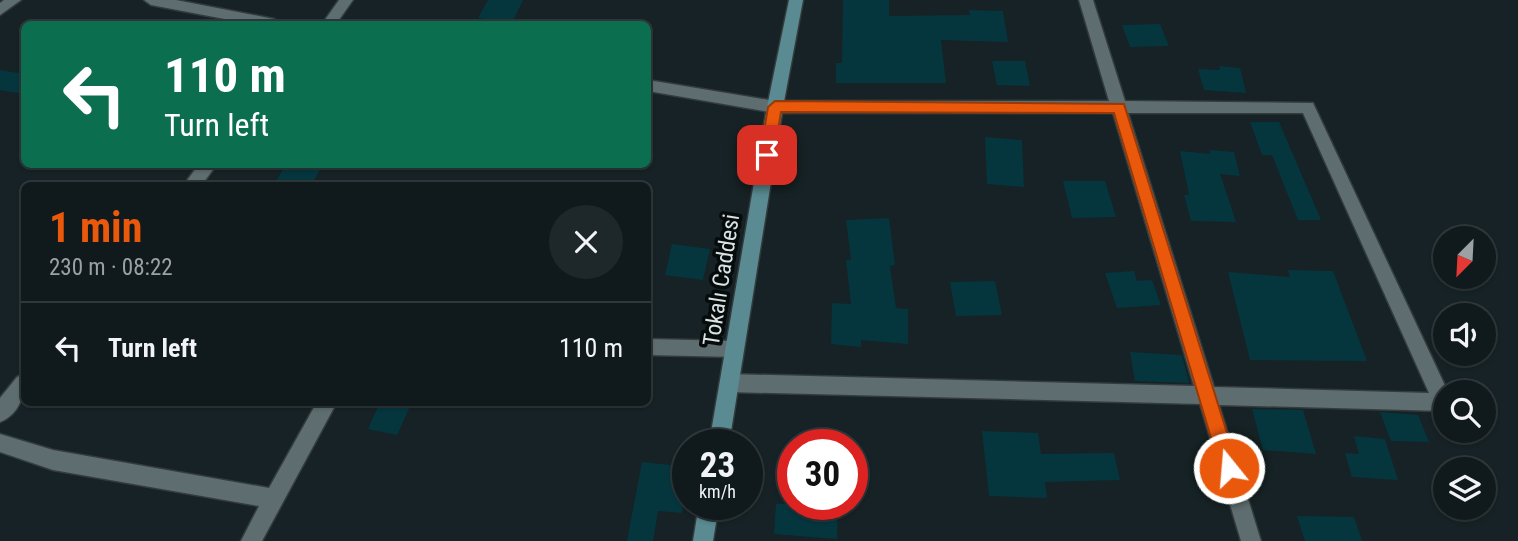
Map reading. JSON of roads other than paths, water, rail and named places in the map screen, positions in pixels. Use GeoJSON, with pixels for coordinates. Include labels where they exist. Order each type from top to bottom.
{"type":"FeatureCollection","features":[{"type":"Feature","properties":{"kind":"street"},"geometry":{"type":"LineString","coordinates":[[0,10],[14,0]]}},
{"type":"Feature","properties":{"kind":"street"},"geometry":{"type":"LineString","coordinates":[[151,0],[259,21]]}},
{"type":"Feature","properties":{"kind":"street"},"geometry":{"type":"LineString","coordinates":[[331,21],[346,0]]}},
{"type":"Feature","properties":{"kind":"street","name":"Tokalı Caddesi"},"geometry":{"type":"LineString","coordinates":[[721,429],[775,107],[796,0]]}},
{"type":"Feature","properties":{"kind":"street"},"geometry":{"type":"LineString","coordinates":[[1086,0],[1251,541]]}},
{"type":"Feature","properties":{"kind":"street"},"geometry":{"type":"LineString","coordinates":[[651,86],[775,107],[1308,107],[1443,401],[729,383]]}},
{"type":"Feature","properties":{"kind":"street"},"geometry":{"type":"LineString","coordinates":[[194,182],[206,168]]}},
{"type":"Feature","properties":{"kind":"street"},"geometry":{"type":"LineString","coordinates":[[651,347],[735,349]]}},
{"type":"Feature","properties":{"kind":"street"},"geometry":{"type":"LineString","coordinates":[[0,413],[21,387]]}},
{"type":"Feature","properties":{"kind":"street"},"geometry":{"type":"LineString","coordinates":[[251,541],[326,406]]}},
{"type":"Feature","properties":{"kind":"street"},"geometry":{"type":"LineString","coordinates":[[0,443],[53,460],[274,499]]}},
{"type":"Feature","properties":{"kind":"street"},"geometry":{"type":"LineString","coordinates":[[703,541],[706,520]]}}]}
